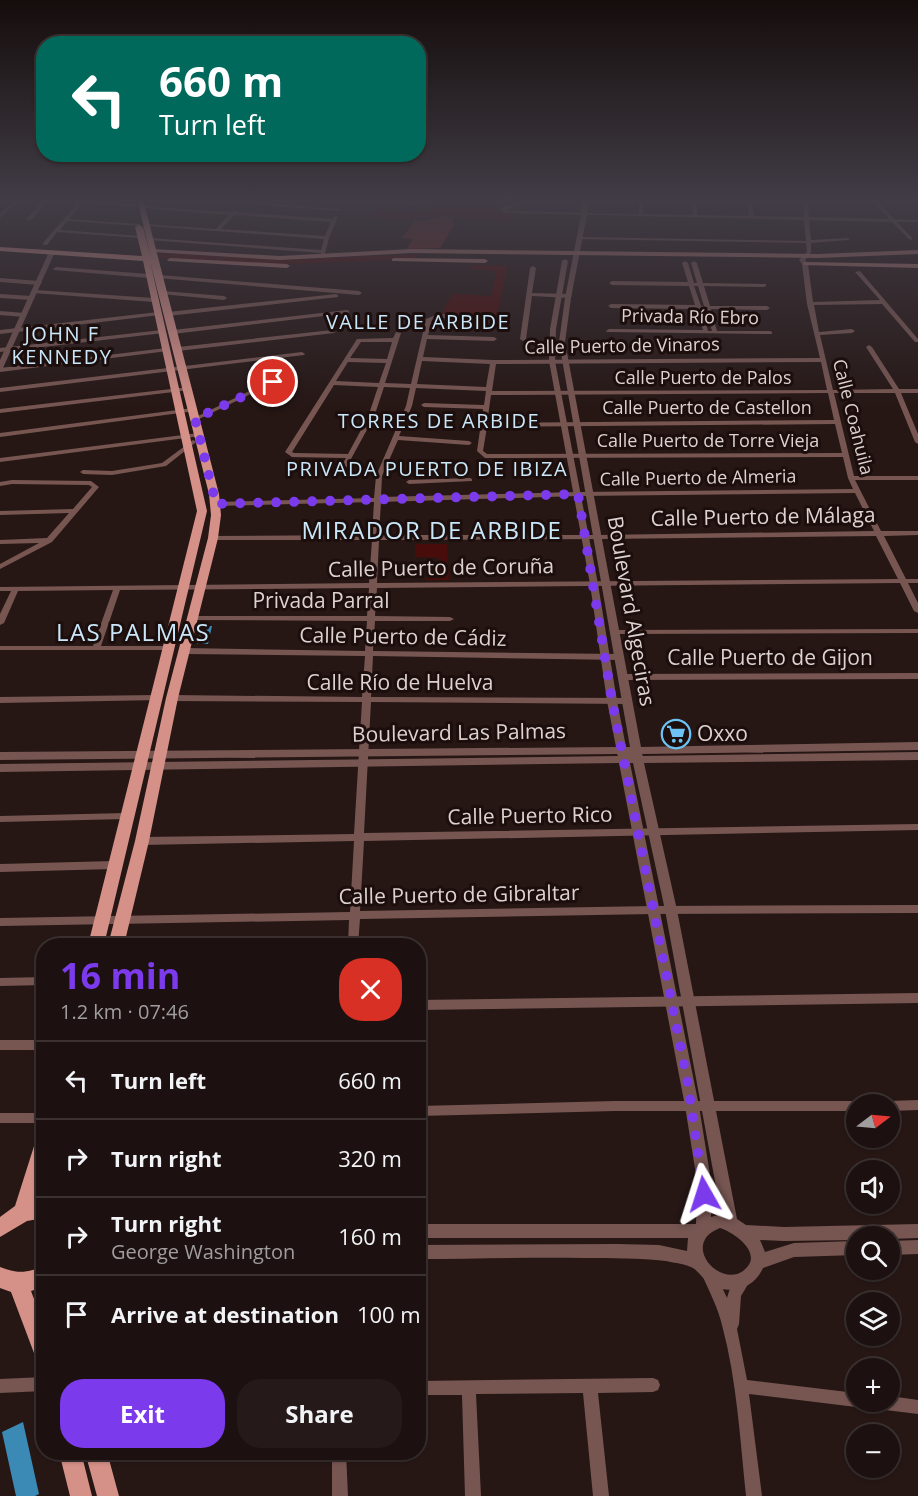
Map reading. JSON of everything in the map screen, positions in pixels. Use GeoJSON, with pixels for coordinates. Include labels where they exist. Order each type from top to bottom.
{"type":"FeatureCollection","features":[{"type":"Feature","properties":{"kind":"main road"},"geometry":{"type":"LineString","coordinates":[[98,938],[201,515],[201,500],[147,269]]}},
{"type":"Feature","properties":{"kind":"main road"},"geometry":{"type":"LineString","coordinates":[[118,938],[142,841],[172,698],[213,538],[216,504],[157,269]]}},
{"type":"Feature","properties":{"kind":"main road"},"geometry":{"type":"LineString","coordinates":[[22,1212],[36,1168]]}},
{"type":"Feature","properties":{"kind":"main road"},"geometry":{"type":"LineString","coordinates":[[0,1228],[22,1212],[36,1210]]}},
{"type":"Feature","properties":{"kind":"main road"},"geometry":{"type":"LineString","coordinates":[[9,1280],[28,1282],[36,1279]]}},
{"type":"Feature","properties":{"kind":"main road"},"geometry":{"type":"LineString","coordinates":[[9,1280],[36,1337]]}},
{"type":"Feature","properties":{"kind":"main road"},"geometry":{"type":"LineString","coordinates":[[72,1460],[81,1496]]}},
{"type":"Feature","properties":{"kind":"main road"},"geometry":{"type":"LineString","coordinates":[[98,1460],[108,1496]]}},
{"type":"Feature","properties":{"kind":"street"},"geometry":{"type":"LineString","coordinates":[[0,369],[34,295],[42,269]]}},
{"type":"Feature","properties":{"kind":"street"},"geometry":{"type":"LineString","coordinates":[[56,269],[149,276]]}},
{"type":"Feature","properties":{"kind":"street"},"geometry":{"type":"LineString","coordinates":[[523,339],[533,269]]}},
{"type":"Feature","properties":{"kind":"street","name":"Boulevard Algeciras"},"geometry":{"type":"LineString","coordinates":[[564,269],[551,343],[552,361],[560,393],[594,584],[612,701],[654,832],[710,1106],[730,1222]]}},
{"type":"Feature","properties":{"kind":"street","name":"Boulevard Algeciras"},"geometry":{"type":"LineString","coordinates":[[573,269],[562,342],[627,701],[638,832],[673,1001],[704,1182],[701,1229]]}},
{"type":"Feature","properties":{"kind":"street"},"geometry":{"type":"LineString","coordinates":[[687,269],[706,332]]}},
{"type":"Feature","properties":{"kind":"street"},"geometry":{"type":"LineString","coordinates":[[696,269],[716,332]]}},
{"type":"Feature","properties":{"kind":"street","name":"Calle Coahuila"},"geometry":{"type":"LineString","coordinates":[[805,269],[810,303],[851,478],[918,612]]}},
{"type":"Feature","properties":{"kind":"street"},"geometry":{"type":"LineString","coordinates":[[858,272],[917,341]]}},
{"type":"Feature","properties":{"kind":"street"},"geometry":{"type":"LineString","coordinates":[[159,277],[359,293]]}},
{"type":"Feature","properties":{"kind":"street"},"geometry":{"type":"LineString","coordinates":[[0,280],[39,282]]}},
{"type":"Feature","properties":{"kind":"street"},"geometry":{"type":"LineString","coordinates":[[612,283],[764,285]]}},
{"type":"Feature","properties":{"kind":"street"},"geometry":{"type":"LineString","coordinates":[[163,293],[224,298]]}},
{"type":"Feature","properties":{"kind":"street"},"geometry":{"type":"LineString","coordinates":[[0,296],[34,295],[154,300]]}},
{"type":"Feature","properties":{"kind":"street"},"geometry":{"type":"LineString","coordinates":[[168,314],[340,295]]}},
{"type":"Feature","properties":{"kind":"street"},"geometry":{"type":"LineString","coordinates":[[529,295],[568,297]]}},
{"type":"Feature","properties":{"kind":"street"},"geometry":{"type":"LineString","coordinates":[[810,303],[882,300]]}},
{"type":"Feature","properties":{"kind":"street"},"geometry":{"type":"LineString","coordinates":[[611,306],[767,309]]}},
{"type":"Feature","properties":{"kind":"street"},"geometry":{"type":"LineString","coordinates":[[173,332],[347,312]]}},
{"type":"Feature","properties":{"kind":"street"},"geometry":{"type":"LineString","coordinates":[[0,314],[24,315]]}},
{"type":"Feature","properties":{"kind":"street"},"geometry":{"type":"LineString","coordinates":[[0,332],[158,315]]}},
{"type":"Feature","properties":{"kind":"street"},"geometry":{"type":"LineString","coordinates":[[354,938],[379,476],[397,438],[414,387],[429,319],[433,317],[496,318]]}},
{"type":"Feature","properties":{"kind":"street"},"geometry":{"type":"LineString","coordinates":[[817,334],[854,334],[847,326]]}},
{"type":"Feature","properties":{"kind":"street","name":"Privada Río Ebro"},"geometry":{"type":"LineString","coordinates":[[609,331],[770,333]]}},
{"type":"Feature","properties":{"kind":"street"},"geometry":{"type":"LineString","coordinates":[[0,350],[162,332]]}},
{"type":"Feature","properties":{"kind":"street"},"geometry":{"type":"LineString","coordinates":[[178,350],[332,332]]}},
{"type":"Feature","properties":{"kind":"street"},"geometry":{"type":"LineString","coordinates":[[344,467],[371,417],[397,336],[360,339],[289,450],[292,455],[349,456]]}},
{"type":"Feature","properties":{"kind":"street"},"geometry":{"type":"LineString","coordinates":[[425,337],[494,339]]}},
{"type":"Feature","properties":{"kind":"street"},"geometry":{"type":"LineString","coordinates":[[869,347],[897,391],[918,442]]}},
{"type":"Feature","properties":{"kind":"street"},"geometry":{"type":"LineString","coordinates":[[0,369],[166,350]]}},
{"type":"Feature","properties":{"kind":"street"},"geometry":{"type":"LineString","coordinates":[[0,390],[303,354]]}},
{"type":"Feature","properties":{"kind":"street","name":"Calle Puerto de Vinaros"},"geometry":{"type":"LineString","coordinates":[[421,359],[493,362],[824,360]]}},
{"type":"Feature","properties":{"kind":"street"},"geometry":{"type":"LineString","coordinates":[[348,360],[390,361]]}},
{"type":"Feature","properties":{"kind":"street"},"geometry":{"type":"LineString","coordinates":[[485,426],[493,362]]}},
{"type":"Feature","properties":{"kind":"street"},"geometry":{"type":"LineString","coordinates":[[0,435],[181,411],[194,414],[280,378]]}},
{"type":"Feature","properties":{"kind":"street","name":"Calle Puerto de Palos"},"geometry":{"type":"LineString","coordinates":[[332,383],[560,393],[918,391]]}},
{"type":"Feature","properties":{"kind":"street"},"geometry":{"type":"LineString","coordinates":[[0,411],[188,389]]}},
{"type":"Feature","properties":{"kind":"street"},"geometry":{"type":"LineString","coordinates":[[424,405],[487,407]]}},
{"type":"Feature","properties":{"kind":"street","name":"Calle Puerto de Castellon"},"geometry":{"type":"LineString","coordinates":[[485,426],[837,422]]}},
{"type":"Feature","properties":{"kind":"street","name":"Calle Puerto de Torre Vieja"},"geometry":{"type":"LineString","coordinates":[[485,426],[480,451],[489,457],[844,455]]}},
{"type":"Feature","properties":{"kind":"street"},"geometry":{"type":"LineString","coordinates":[[0,460],[187,440],[200,436]]}},
{"type":"Feature","properties":{"kind":"street"},"geometry":{"type":"LineString","coordinates":[[397,438],[469,443]]}},
{"type":"Feature","properties":{"kind":"street"},"geometry":{"type":"LineString","coordinates":[[82,472],[100,474],[156,467],[169,462],[187,440]]}},
{"type":"Feature","properties":{"kind":"street"},"geometry":{"type":"LineString","coordinates":[[851,478],[918,478]]}},
{"type":"Feature","properties":{"kind":"street"},"geometry":{"type":"LineString","coordinates":[[410,482],[470,480]]}},
{"type":"Feature","properties":{"kind":"street"},"geometry":{"type":"LineString","coordinates":[[436,498],[437,481]]}},
{"type":"Feature","properties":{"kind":"street"},"geometry":{"type":"LineString","coordinates":[[0,484],[12,482],[95,485],[95,490],[49,540],[0,567]]}},
{"type":"Feature","properties":{"kind":"street","name":"Calle Puerto de Almeria"},"geometry":{"type":"LineString","coordinates":[[216,504],[578,494],[857,491]]}},
{"type":"Feature","properties":{"kind":"street"},"geometry":{"type":"LineString","coordinates":[[0,513],[75,511]]}},
{"type":"Feature","properties":{"kind":"street","name":"Calle Puerto de Málaga"},"geometry":{"type":"LineString","coordinates":[[213,538],[918,533]]}},
{"type":"Feature","properties":{"kind":"street"},"geometry":{"type":"LineString","coordinates":[[0,542],[49,540]]}},
{"type":"Feature","properties":{"kind":"street","name":"Calle Puerto de Coruña"},"geometry":{"type":"LineString","coordinates":[[2,587],[117,589],[918,581]]}},
{"type":"Feature","properties":{"kind":"street"},"geometry":{"type":"LineString","coordinates":[[0,622],[16,588]]}},
{"type":"Feature","properties":{"kind":"street"},"geometry":{"type":"LineString","coordinates":[[96,648],[117,589]]}},
{"type":"Feature","properties":{"kind":"street","name":"Privada Parral"},"geometry":{"type":"LineString","coordinates":[[193,618],[450,620]]}},
{"type":"Feature","properties":{"kind":"street"},"geometry":{"type":"LineString","coordinates":[[616,632],[918,631]]}},
{"type":"Feature","properties":{"kind":"street"},"geometry":{"type":"LineString","coordinates":[[0,648],[170,648]]}},
{"type":"Feature","properties":{"kind":"street","name":"Calle Puerto de Cádiz"},"geometry":{"type":"LineString","coordinates":[[185,651],[620,657]]}},
{"type":"Feature","properties":{"kind":"street","name":"Calle Puerto de Gijon"},"geometry":{"type":"LineString","coordinates":[[623,677],[918,676]]}},
{"type":"Feature","properties":{"kind":"street"},"geometry":{"type":"LineString","coordinates":[[0,700],[157,698]]}},
{"type":"Feature","properties":{"kind":"street","name":"Calle Río de Huelva"},"geometry":{"type":"LineString","coordinates":[[172,698],[627,701]]}},
{"type":"Feature","properties":{"kind":"street","name":"Boulevard Las Palmas"},"geometry":{"type":"LineString","coordinates":[[0,756],[140,761],[363,759],[631,755],[918,746]]}},
{"type":"Feature","properties":{"kind":"street","name":"Boulevard Las Palmas"},"geometry":{"type":"LineString","coordinates":[[631,755],[918,756]]}},
{"type":"Feature","properties":{"kind":"street","name":"Boulevard Las Palmas"},"geometry":{"type":"LineString","coordinates":[[0,768],[140,761]]}},
{"type":"Feature","properties":{"kind":"street"},"geometry":{"type":"LineString","coordinates":[[0,819],[126,816]]}},
{"type":"Feature","properties":{"kind":"street","name":"Calle Puerto Rico"},"geometry":{"type":"LineString","coordinates":[[142,841],[918,827]]}},
{"type":"Feature","properties":{"kind":"street"},"geometry":{"type":"LineString","coordinates":[[0,868],[114,865]]}},
{"type":"Feature","properties":{"kind":"street","name":"Calle Puerto de Gibraltar"},"geometry":{"type":"LineString","coordinates":[[0,922],[654,910],[918,909]]}},
{"type":"Feature","properties":{"kind":"street"},"geometry":{"type":"LineString","coordinates":[[0,982],[36,981]]}},
{"type":"Feature","properties":{"kind":"street"},"geometry":{"type":"LineString","coordinates":[[426,1005],[918,998]]}},
{"type":"Feature","properties":{"kind":"street"},"geometry":{"type":"LineString","coordinates":[[0,1045],[36,1045]]}},
{"type":"Feature","properties":{"kind":"street"},"geometry":{"type":"LineString","coordinates":[[426,1111],[846,1106]]}},
{"type":"Feature","properties":{"kind":"street"},"geometry":{"type":"LineString","coordinates":[[900,1106],[918,1106]]}},
{"type":"Feature","properties":{"kind":"street"},"geometry":{"type":"LineString","coordinates":[[0,1118],[36,1118]]}},
{"type":"Feature","properties":{"kind":"street"},"geometry":{"type":"LineString","coordinates":[[426,1231],[701,1229],[711,1222],[730,1222],[746,1232],[756,1246],[757,1263]]}},
{"type":"Feature","properties":{"kind":"street"},"geometry":{"type":"LineString","coordinates":[[701,1229],[694,1249],[722,1302],[734,1347]]}},
{"type":"Feature","properties":{"kind":"street"},"geometry":{"type":"LineString","coordinates":[[746,1232],[784,1234],[918,1231]]}},
{"type":"Feature","properties":{"kind":"street"},"geometry":{"type":"LineString","coordinates":[[900,1248],[918,1247]]}},
{"type":"Feature","properties":{"kind":"street"},"geometry":{"type":"LineString","coordinates":[[754,1496],[734,1347],[732,1303],[735,1293],[757,1263],[794,1250],[846,1248]]}},
{"type":"Feature","properties":{"kind":"street"},"geometry":{"type":"LineString","coordinates":[[426,1252],[574,1250],[628,1252],[679,1256],[703,1268],[714,1278],[732,1282],[747,1277]]}},
{"type":"Feature","properties":{"kind":"street"},"geometry":{"type":"LineString","coordinates":[[0,1386],[36,1384]]}},
{"type":"Feature","properties":{"kind":"street"},"geometry":{"type":"LineString","coordinates":[[426,1388],[653,1385]]}},
{"type":"Feature","properties":{"kind":"street"},"geometry":{"type":"LineString","coordinates":[[740,1386],[846,1399]]}},
{"type":"Feature","properties":{"kind":"street"},"geometry":{"type":"LineString","coordinates":[[590,1387],[602,1496]]}},
{"type":"Feature","properties":{"kind":"street"},"geometry":{"type":"LineString","coordinates":[[469,1388],[473,1496]]}},
{"type":"Feature","properties":{"kind":"street"},"geometry":{"type":"LineString","coordinates":[[900,1405],[918,1407]]}},
{"type":"Feature","properties":{"kind":"street"},"geometry":{"type":"LineString","coordinates":[[339,1460],[340,1496]]}},
{"type":"Feature","properties":{"kind":"shaded area"},"geometry":{"type":"Polygon","coordinates":[[[473,269],[507,269],[497,316],[441,314],[453,294],[491,296],[496,274],[493,271],[473,269]]]}},
{"type":"Feature","properties":{"kind":"shaded area"},"geometry":{"type":"Polygon","coordinates":[[[415,544],[447,544],[449,580],[426,580],[426,578],[439,578],[439,558],[415,557],[415,544]]]}},
{"type":"Feature","properties":{"kind":"building"},"geometry":{"type":"Polygon","coordinates":[[[201,626],[212,626],[208,644],[197,644],[201,626]]]}},
{"type":"Feature","properties":{"kind":"building"},"geometry":{"type":"Polygon","coordinates":[[[23,1422],[39,1494],[35,1496],[16,1496],[2,1432],[23,1422]]]}},
{"type":"Feature","properties":{"kind":"place","name":"Oxxo"},"geometry":{"type":"Point","coordinates":[676,734]}},
{"type":"Feature","properties":{"kind":"district","name":"VALLE DE ARBIDE"},"geometry":{"type":"Point","coordinates":[418,322]}},
{"type":"Feature","properties":{"kind":"district","name":"JOHN F KENNEDY"},"geometry":{"type":"Point","coordinates":[62,346]}},
{"type":"Feature","properties":{"kind":"district","name":"TORRES DE ARBIDE"},"geometry":{"type":"Point","coordinates":[439,421]}},
{"type":"Feature","properties":{"kind":"district","name":"PRIVADA PUERTO DE IBIZA"},"geometry":{"type":"Point","coordinates":[427,469]}},
{"type":"Feature","properties":{"kind":"district","name":"MIRADOR DE ARBIDE"},"geometry":{"type":"Point","coordinates":[432,531]}},
{"type":"Feature","properties":{"kind":"district","name":"LAS PALMAS"},"geometry":{"type":"Point","coordinates":[133,633]}},
{"type":"Feature","properties":{"kind":"route"},"geometry":{"type":"LineString","coordinates":[[273,382],[195,419],[216,504],[578,494],[612,701],[673,1001],[704,1182],[704,1194]]}}]}
